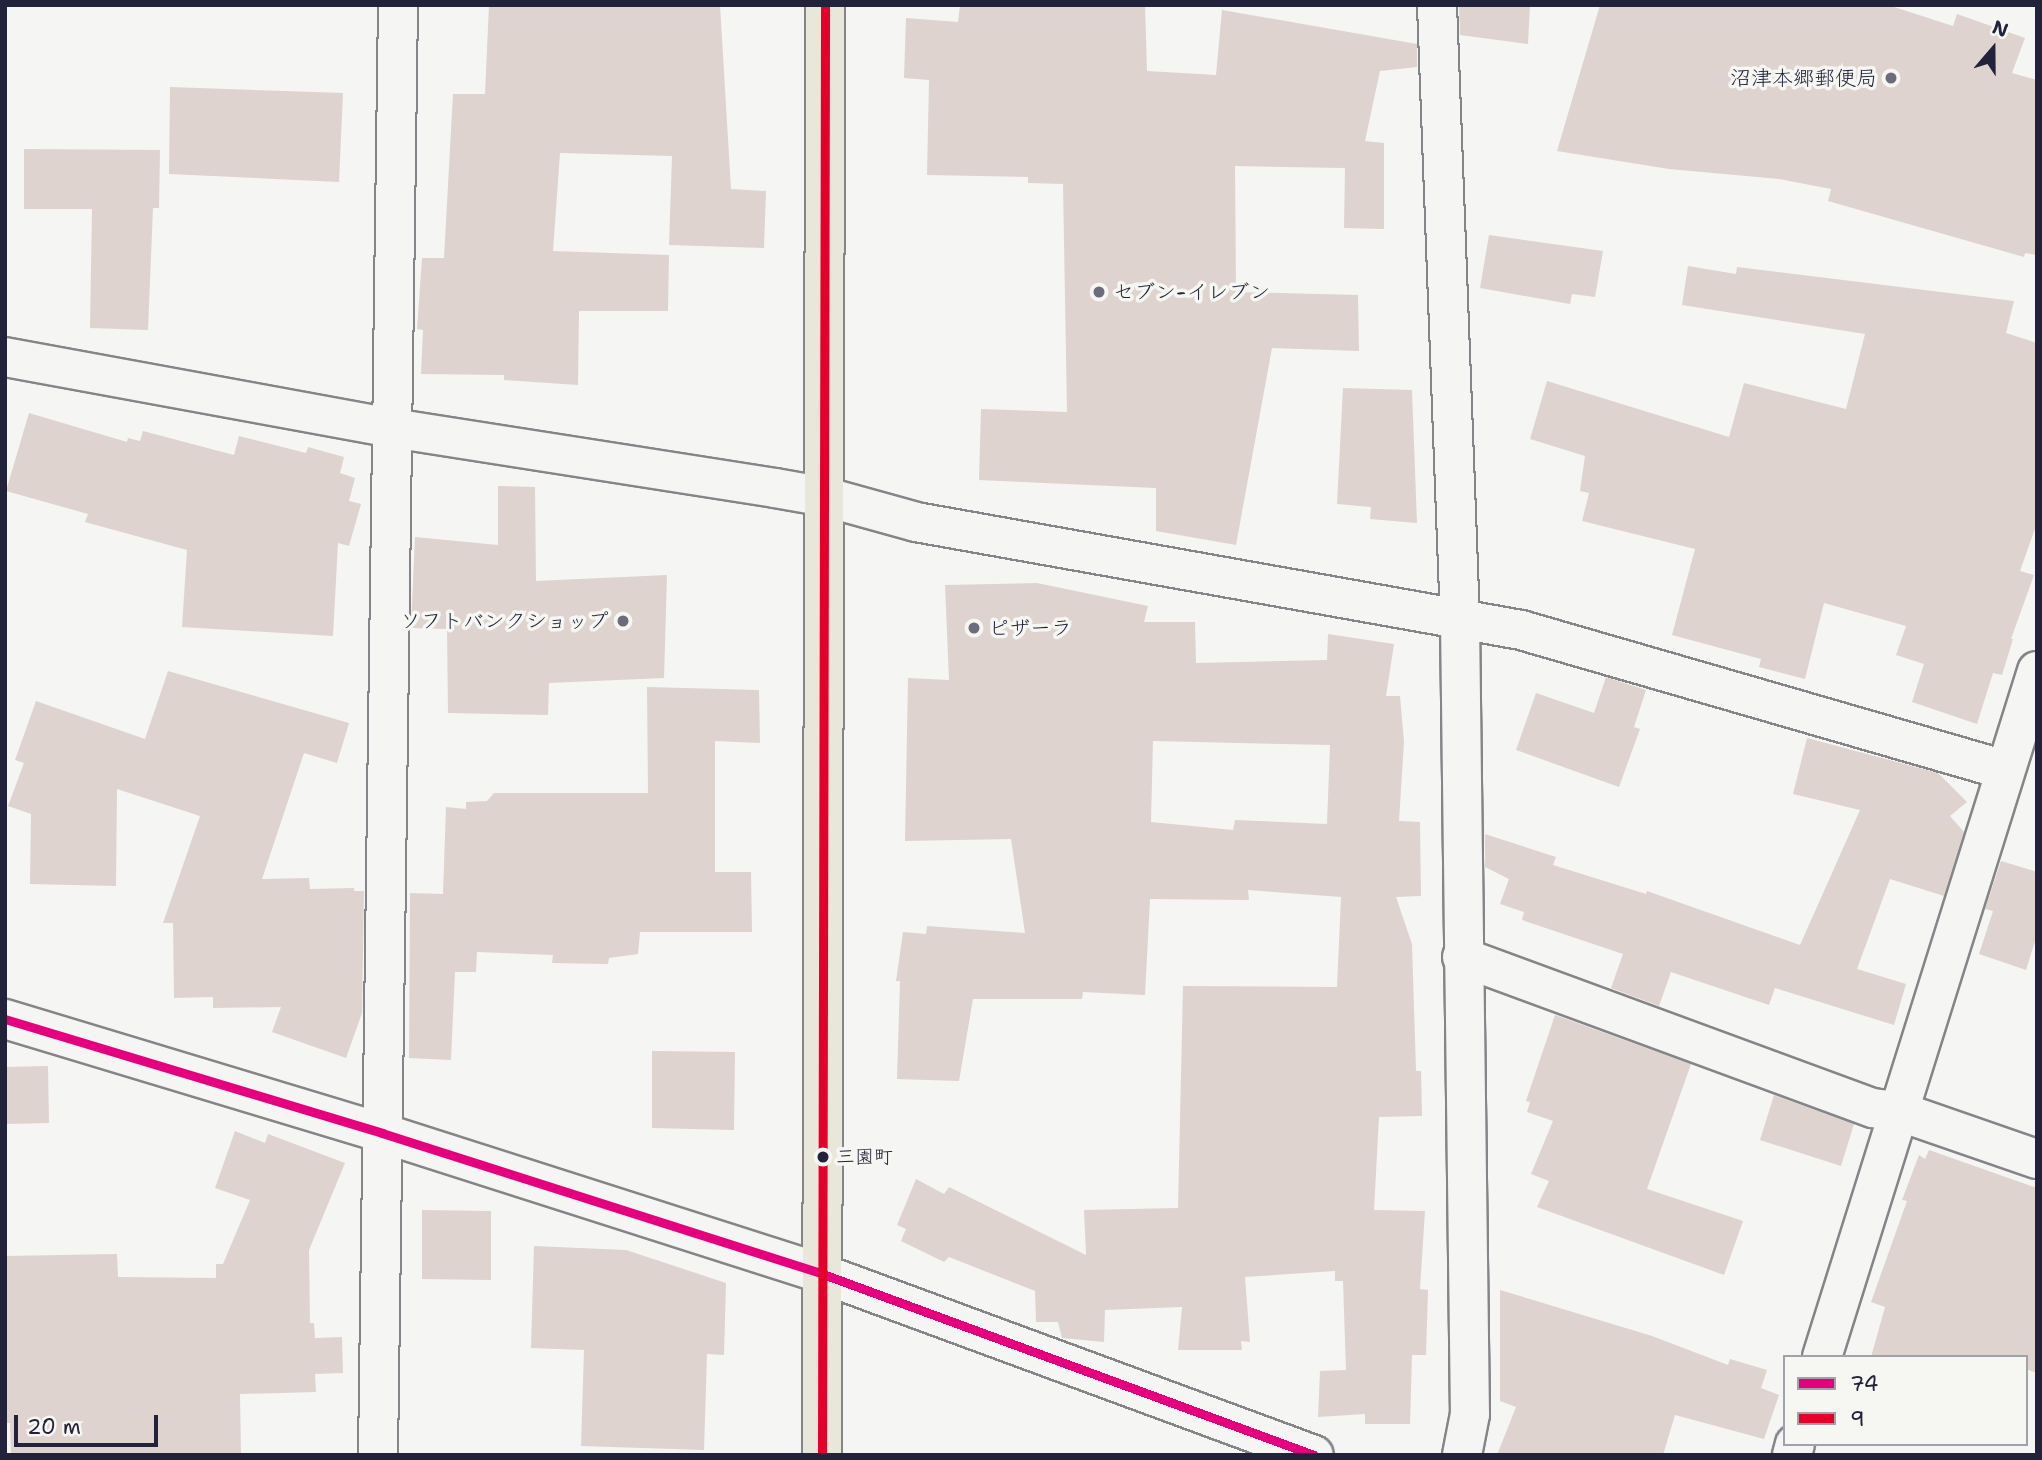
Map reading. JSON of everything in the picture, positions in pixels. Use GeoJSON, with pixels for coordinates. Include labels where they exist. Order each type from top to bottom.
{"type":"FeatureCollection","features":[{"type":"Feature","properties":{"kind":"highway"},"geometry":{"type":"LineString","coordinates":[[822,1455],[825,5]]}},
{"type":"Feature","properties":{"kind":"street"},"geometry":{"type":"LineString","coordinates":[[378,1455],[398,5]]}},
{"type":"Feature","properties":{"kind":"street"},"geometry":{"type":"LineString","coordinates":[[1437,5],[1460,621],[1462,957],[1471,1414],[1462,1455]]}},
{"type":"Feature","properties":{"kind":"street"},"geometry":{"type":"LineString","coordinates":[[5,357],[392,428],[826,497],[916,522],[1460,621],[1521,629],[2006,770]]}},
{"type":"Feature","properties":{"kind":"street"},"geometry":{"type":"LineString","coordinates":[[1823,1355],[2037,671]]}},
{"type":"Feature","properties":{"kind":"street"},"geometry":{"type":"LineString","coordinates":[[1462,957],[1873,1108],[1898,1111],[2037,1159]]}},
{"type":"Feature","properties":{"kind":"street"},"geometry":{"type":"LineString","coordinates":[[5,1019],[382,1133],[823,1275],[1314,1455]]}},
{"type":"Feature","properties":{"kind":"building"},"geometry":{"type":"Polygon","coordinates":[[[489,5],[720,5],[731,189],[766,191],[764,248],[669,245],[672,156],[560,153],[553,251],[669,255],[668,311],[579,311],[578,385],[504,380],[504,375],[421,374],[423,330],[417,329],[422,258],[444,258],[453,94],[485,94],[489,5]]]}},
{"type":"Feature","properties":{"kind":"building"},"geometry":{"type":"Polygon","coordinates":[[[960,5],[1145,5],[1147,71],[1216,75],[1222,10],[1417,44],[1417,67],[1380,71],[1365,141],[1384,143],[1384,229],[1344,228],[1345,168],[1235,166],[1236,292],[1358,295],[1359,351],[1272,348],[1236,545],[1156,531],[1156,488],[979,480],[981,409],[1067,412],[1063,184],[1028,183],[1028,177],[927,175],[929,80],[904,78],[906,18],[958,22],[960,5]]]}},
{"type":"Feature","properties":{"kind":"building"},"geometry":{"type":"Polygon","coordinates":[[[1459,5],[1530,5],[1528,44],[1460,35],[1459,5]]]}},
{"type":"Feature","properties":{"kind":"building"},"geometry":{"type":"Polygon","coordinates":[[[1600,5],[1888,5],[1953,26],[1957,14],[2025,38],[2012,73],[2037,80],[2037,255],[2025,253],[2024,257],[1828,201],[1831,189],[1779,179],[1669,169],[1557,151],[1600,5]]]}},
{"type":"Feature","properties":{"kind":"building"},"geometry":{"type":"Polygon","coordinates":[[[170,87],[343,93],[339,182],[169,174],[170,87]]]}},
{"type":"Feature","properties":{"kind":"building"},"geometry":{"type":"Polygon","coordinates":[[[24,149],[160,150],[159,208],[153,208],[148,330],[90,328],[92,209],[24,209],[24,149]]]}},
{"type":"Feature","properties":{"kind":"building"},"geometry":{"type":"Polygon","coordinates":[[[1489,235],[1603,251],[1595,297],[1572,294],[1570,304],[1480,288],[1489,235]]]}},
{"type":"Feature","properties":{"kind":"building"},"geometry":{"type":"Polygon","coordinates":[[[1688,266],[1736,274],[1737,267],[2014,301],[2006,333],[2037,343],[2037,523],[2020,571],[2034,575],[2011,639],[2002,675],[1993,673],[1977,724],[1912,702],[1924,664],[1896,655],[1906,626],[1824,603],[1805,679],[1759,667],[1761,659],[1672,635],[1695,549],[1582,521],[1589,493],[1580,491],[1585,456],[1530,439],[1547,381],[1729,437],[1744,383],[1846,409],[1865,334],[1682,305],[1688,266]]]}},
{"type":"Feature","properties":{"kind":"building"},"geometry":{"type":"Polygon","coordinates":[[[1343,388],[1412,390],[1417,523],[1370,519],[1371,507],[1337,504],[1343,388]]]}},
{"type":"Feature","properties":{"kind":"building"},"geometry":{"type":"Polygon","coordinates":[[[29,413],[127,442],[128,438],[140,441],[143,431],[234,455],[239,436],[306,453],[308,447],[344,457],[340,473],[355,478],[349,501],[361,504],[349,546],[338,543],[333,636],[182,627],[187,550],[85,522],[88,514],[6,491],[29,413]]]}},
{"type":"Feature","properties":{"kind":"building"},"geometry":{"type":"Polygon","coordinates":[[[498,486],[535,487],[536,581],[667,575],[664,678],[549,683],[548,715],[448,713],[447,629],[411,628],[415,537],[498,545],[498,486]]]}},
{"type":"Feature","properties":{"kind":"building"},"geometry":{"type":"Polygon","coordinates":[[[1037,583],[1148,606],[1144,622],[1195,622],[1196,663],[1327,660],[1328,634],[1394,644],[1386,696],[1400,696],[1404,742],[1399,821],[1420,822],[1421,896],[1396,897],[1412,944],[1416,1071],[1421,1071],[1422,1116],[1379,1117],[1374,1210],[1425,1211],[1420,1289],[1428,1290],[1426,1355],[1412,1355],[1410,1424],[1365,1424],[1365,1414],[1318,1417],[1320,1371],[1346,1370],[1343,1281],[1335,1281],[1335,1271],[1245,1277],[1250,1342],[1241,1341],[1242,1350],[1178,1350],[1182,1307],[1105,1310],[1104,1342],[1062,1338],[1058,1322],[1036,1322],[1035,1291],[949,1257],[944,1262],[901,1241],[906,1229],[897,1225],[916,1179],[944,1194],[949,1187],[1086,1255],[1084,1210],[1178,1208],[1183,986],[1337,987],[1341,897],[1248,890],[1249,900],[1150,899],[1145,995],[1083,992],[1082,999],[973,999],[959,1081],[897,1079],[900,981],[896,981],[903,932],[926,934],[927,926],[1025,933],[1011,839],[905,841],[908,678],[949,680],[945,585],[1037,583]],[[1153,741],[1151,822],[1233,830],[1235,820],[1327,824],[1330,745],[1153,741]]]}},
{"type":"Feature","properties":{"kind":"building"},"geometry":{"type":"Polygon","coordinates":[[[168,671],[349,723],[337,763],[304,753],[262,879],[309,878],[310,889],[354,888],[354,891],[364,891],[362,1013],[346,1058],[272,1032],[281,1007],[213,1008],[213,997],[174,998],[173,923],[163,923],[200,816],[117,789],[116,886],[30,884],[31,814],[8,806],[24,763],[15,760],[36,701],[145,739],[168,671]]]}},
{"type":"Feature","properties":{"kind":"building"},"geometry":{"type":"Polygon","coordinates":[[[1606,677],[1646,690],[1634,727],[1640,729],[1619,787],[1516,750],[1536,693],[1594,713],[1606,677]]]}},
{"type":"Feature","properties":{"kind":"building"},"geometry":{"type":"Polygon","coordinates":[[[647,687],[759,690],[760,743],[715,741],[715,872],[751,872],[752,932],[640,932],[638,954],[609,958],[608,964],[552,963],[553,955],[477,952],[476,972],[455,972],[451,1060],[409,1058],[410,893],[443,894],[446,807],[466,809],[466,802],[487,801],[494,793],[648,793],[647,687]]]}},
{"type":"Feature","properties":{"kind":"building"},"geometry":{"type":"Polygon","coordinates":[[[1807,738],[1938,773],[1967,802],[1950,816],[1964,832],[1944,896],[1890,879],[1857,969],[1906,984],[1894,1025],[1775,988],[1769,1005],[1671,972],[1659,1006],[1611,988],[1623,954],[1522,920],[1524,912],[1500,904],[1509,879],[1485,867],[1485,834],[1556,857],[1553,865],[1646,894],[1647,891],[1800,945],[1860,810],[1793,794],[1807,738]]]}},
{"type":"Feature","properties":{"kind":"building"},"geometry":{"type":"Polygon","coordinates":[[[2001,861],[2037,872],[2037,935],[2026,970],[1979,954],[1993,911],[1985,909],[2001,861]]]}},
{"type":"Feature","properties":{"kind":"building"},"geometry":{"type":"Polygon","coordinates":[[[1555,1015],[1691,1064],[1647,1189],[1743,1221],[1724,1275],[1537,1207],[1549,1181],[1531,1174],[1553,1121],[1527,1112],[1530,1102],[1526,1101],[1555,1015]]]}},
{"type":"Feature","properties":{"kind":"building"},"geometry":{"type":"Polygon","coordinates":[[[652,1051],[735,1052],[734,1130],[652,1128],[652,1051]]]}},
{"type":"Feature","properties":{"kind":"building"},"geometry":{"type":"Polygon","coordinates":[[[48,1066],[49,1123],[5,1124],[5,1067],[48,1066]]]}},
{"type":"Feature","properties":{"kind":"building"},"geometry":{"type":"Polygon","coordinates":[[[1774,1095],[1854,1124],[1841,1166],[1760,1140],[1774,1095]]]}},
{"type":"Feature","properties":{"kind":"building"},"geometry":{"type":"Polygon","coordinates":[[[235,1131],[265,1143],[268,1134],[345,1163],[309,1250],[310,1323],[314,1323],[315,1338],[342,1337],[343,1373],[315,1374],[316,1392],[240,1394],[241,1455],[11,1455],[10,1423],[6,1423],[5,1256],[117,1254],[118,1277],[216,1278],[216,1264],[223,1264],[250,1200],[215,1188],[235,1131]]]}},
{"type":"Feature","properties":{"kind":"building"},"geometry":{"type":"Polygon","coordinates":[[[1929,1150],[2037,1188],[2037,1373],[2028,1370],[2028,1355],[1872,1355],[1885,1307],[1871,1302],[1907,1201],[1902,1200],[1919,1155],[1925,1159],[1929,1150]]]}},
{"type":"Feature","properties":{"kind":"building"},"geometry":{"type":"Polygon","coordinates":[[[422,1210],[491,1211],[491,1280],[422,1279],[422,1210]]]}},
{"type":"Feature","properties":{"kind":"building"},"geometry":{"type":"Polygon","coordinates":[[[534,1246],[626,1250],[726,1283],[724,1355],[707,1354],[704,1450],[581,1446],[584,1350],[531,1348],[534,1246]]]}},
{"type":"Feature","properties":{"kind":"building"},"geometry":{"type":"Polygon","coordinates":[[[1500,1290],[1652,1336],[1728,1365],[1730,1359],[1767,1370],[1761,1388],[1779,1395],[1764,1439],[1675,1415],[1663,1455],[1497,1455],[1516,1407],[1500,1401],[1500,1290]]]}},
{"type":"Feature","properties":{"kind":"transit line","name":"9"},"geometry":{"type":"LineString","coordinates":[[822,1455],[825,5]]}},
{"type":"Feature","properties":{"kind":"transit line","name":"74"},"geometry":{"type":"LineString","coordinates":[[5,1019],[382,1133],[823,1274],[1314,1455]]}},
{"type":"Feature","properties":{"kind":"place","name":"沼津本郷郵便局"},"geometry":{"type":"Point","coordinates":[1891,78]}},
{"type":"Feature","properties":{"kind":"place","name":"セブン-イレブン"},"geometry":{"type":"Point","coordinates":[1099,292]}},
{"type":"Feature","properties":{"kind":"place","name":"ソフトバンクショップ"},"geometry":{"type":"Point","coordinates":[623,621]}},
{"type":"Feature","properties":{"kind":"place","name":"ピザーラ"},"geometry":{"type":"Point","coordinates":[974,628]}},
{"type":"Feature","properties":{"kind":"place","name":"三園町"},"geometry":{"type":"Point","coordinates":[823,1157]}}]}
